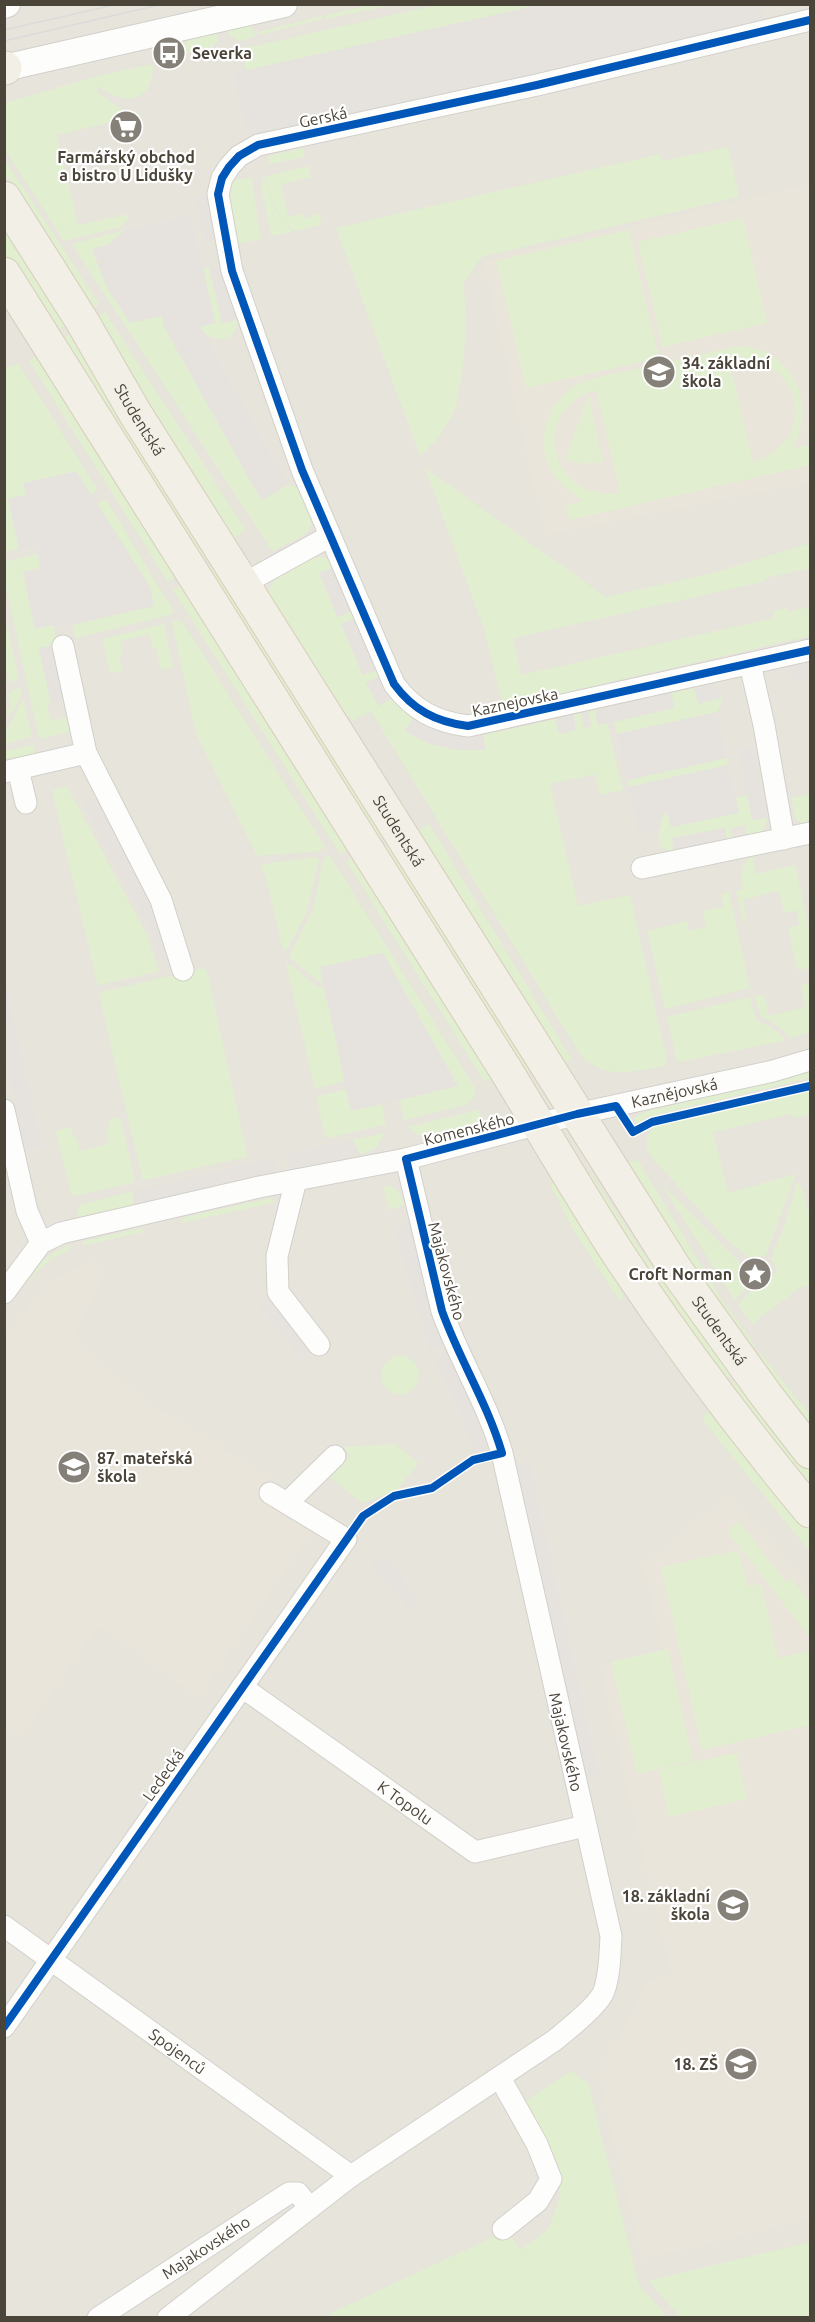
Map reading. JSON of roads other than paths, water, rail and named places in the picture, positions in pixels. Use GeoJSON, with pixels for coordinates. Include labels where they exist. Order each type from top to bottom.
{"type":"FeatureCollection","features":[{"type":"Feature","properties":{"kind":"main road","name":"Studentská"},"geometry":{"type":"LineString","coordinates":[[4,198],[82,321],[135,413],[676,1270],[810,1452]]}},
{"type":"Feature","properties":{"kind":"main road"},"geometry":{"type":"LineString","coordinates":[[4,274],[540,1125],[571,1179],[659,1313],[752,1439],[810,1511]]}},
{"type":"Feature","properties":{"kind":"street"},"geometry":{"type":"LineString","coordinates":[[5,68],[284,4]]}},
{"type":"Feature","properties":{"kind":"street","name":"Gerská"},"geometry":{"type":"LineString","coordinates":[[330,536],[302,470],[232,272],[218,194],[222,178],[239,156],[262,144],[537,84],[810,20]]}},
{"type":"Feature","properties":{"kind":"street"},"geometry":{"type":"LineString","coordinates":[[243,584],[330,536]]}},
{"type":"Feature","properties":{"kind":"street","name":"Kaznejovska"},"geometry":{"type":"LineString","coordinates":[[330,536],[394,684],[415,707],[442,721],[468,726],[810,650]]}},
{"type":"Feature","properties":{"kind":"street"},"geometry":{"type":"LineString","coordinates":[[63,646],[86,753],[161,900],[183,970]]}},
{"type":"Feature","properties":{"kind":"street"},"geometry":{"type":"LineString","coordinates":[[750,664],[765,725],[784,839]]}},
{"type":"Feature","properties":{"kind":"street"},"geometry":{"type":"LineString","coordinates":[[26,803],[11,770],[86,753]]}},
{"type":"Feature","properties":{"kind":"street"},"geometry":{"type":"LineString","coordinates":[[642,867],[810,834]]}},
{"type":"Feature","properties":{"kind":"street","name":"Kaznějovská"},"geometry":{"type":"LineString","coordinates":[[540,1125],[577,1114],[773,1071],[810,1060]]}},
{"type":"Feature","properties":{"kind":"street"},"geometry":{"type":"LineString","coordinates":[[4,1110],[27,1211],[41,1243],[4,1293]]}},
{"type":"Feature","properties":{"kind":"street","name":"Komenského"},"geometry":{"type":"LineString","coordinates":[[41,1243],[62,1233],[296,1180],[406,1159],[540,1125]]}},
{"type":"Feature","properties":{"kind":"street","name":"Majakovského"},"geometry":{"type":"LineString","coordinates":[[168,2318],[351,2176],[500,2078],[562,2034],[577,2022],[604,1993],[611,1936],[502,1453],[485,1405],[450,1333],[442,1311],[406,1159]]}},
{"type":"Feature","properties":{"kind":"street"},"geometry":{"type":"LineString","coordinates":[[296,1180],[277,1257],[278,1292],[319,1345]]}},
{"type":"Feature","properties":{"kind":"street","name":"Ledecká"},"geometry":{"type":"LineString","coordinates":[[4,2027],[346,1539],[279,1498],[335,1456]]}},
{"type":"Feature","properties":{"kind":"street","name":"K Topolu"},"geometry":{"type":"LineString","coordinates":[[242,1687],[475,1852],[585,1826]]}},
{"type":"Feature","properties":{"kind":"street","name":"Spojenců"},"geometry":{"type":"LineString","coordinates":[[4,1926],[351,2176]]}},
{"type":"Feature","properties":{"kind":"street"},"geometry":{"type":"LineString","coordinates":[[500,2078],[537,2144],[551,2179],[538,2201],[503,2229]]}},
{"type":"Feature","properties":{"kind":"street","name":"Majakovského"},"geometry":{"type":"LineString","coordinates":[[98,2318],[290,2193],[298,2193],[310,2208]]}},
{"type":"Feature","properties":{"kind":"tram line"},"geometry":{"type":"LineString","coordinates":[[4,30],[118,4]]}},
{"type":"Feature","properties":{"kind":"tram line"},"geometry":{"type":"LineString","coordinates":[[4,41],[163,4]]}},
{"type":"Feature","properties":{"kind":"place","name":"Severka"},"geometry":{"type":"Point","coordinates":[169,53]}},
{"type":"Feature","properties":{"kind":"place","name":"Farmářský obchod a bistro U Lidušky"},"geometry":{"type":"Point","coordinates":[126,127]}},
{"type":"Feature","properties":{"kind":"place","name":"34. základní škola"},"geometry":{"type":"Point","coordinates":[659,372]}},
{"type":"Feature","properties":{"kind":"place","name":"Croft Norman"},"geometry":{"type":"Point","coordinates":[755,1274]}},
{"type":"Feature","properties":{"kind":"place","name":"87. mateřská škola"},"geometry":{"type":"Point","coordinates":[74,1467]}},
{"type":"Feature","properties":{"kind":"place","name":"18. základní škola"},"geometry":{"type":"Point","coordinates":[733,1905]}},
{"type":"Feature","properties":{"kind":"place","name":"18. ZŠ"},"geometry":{"type":"Point","coordinates":[741,2064]}}]}
